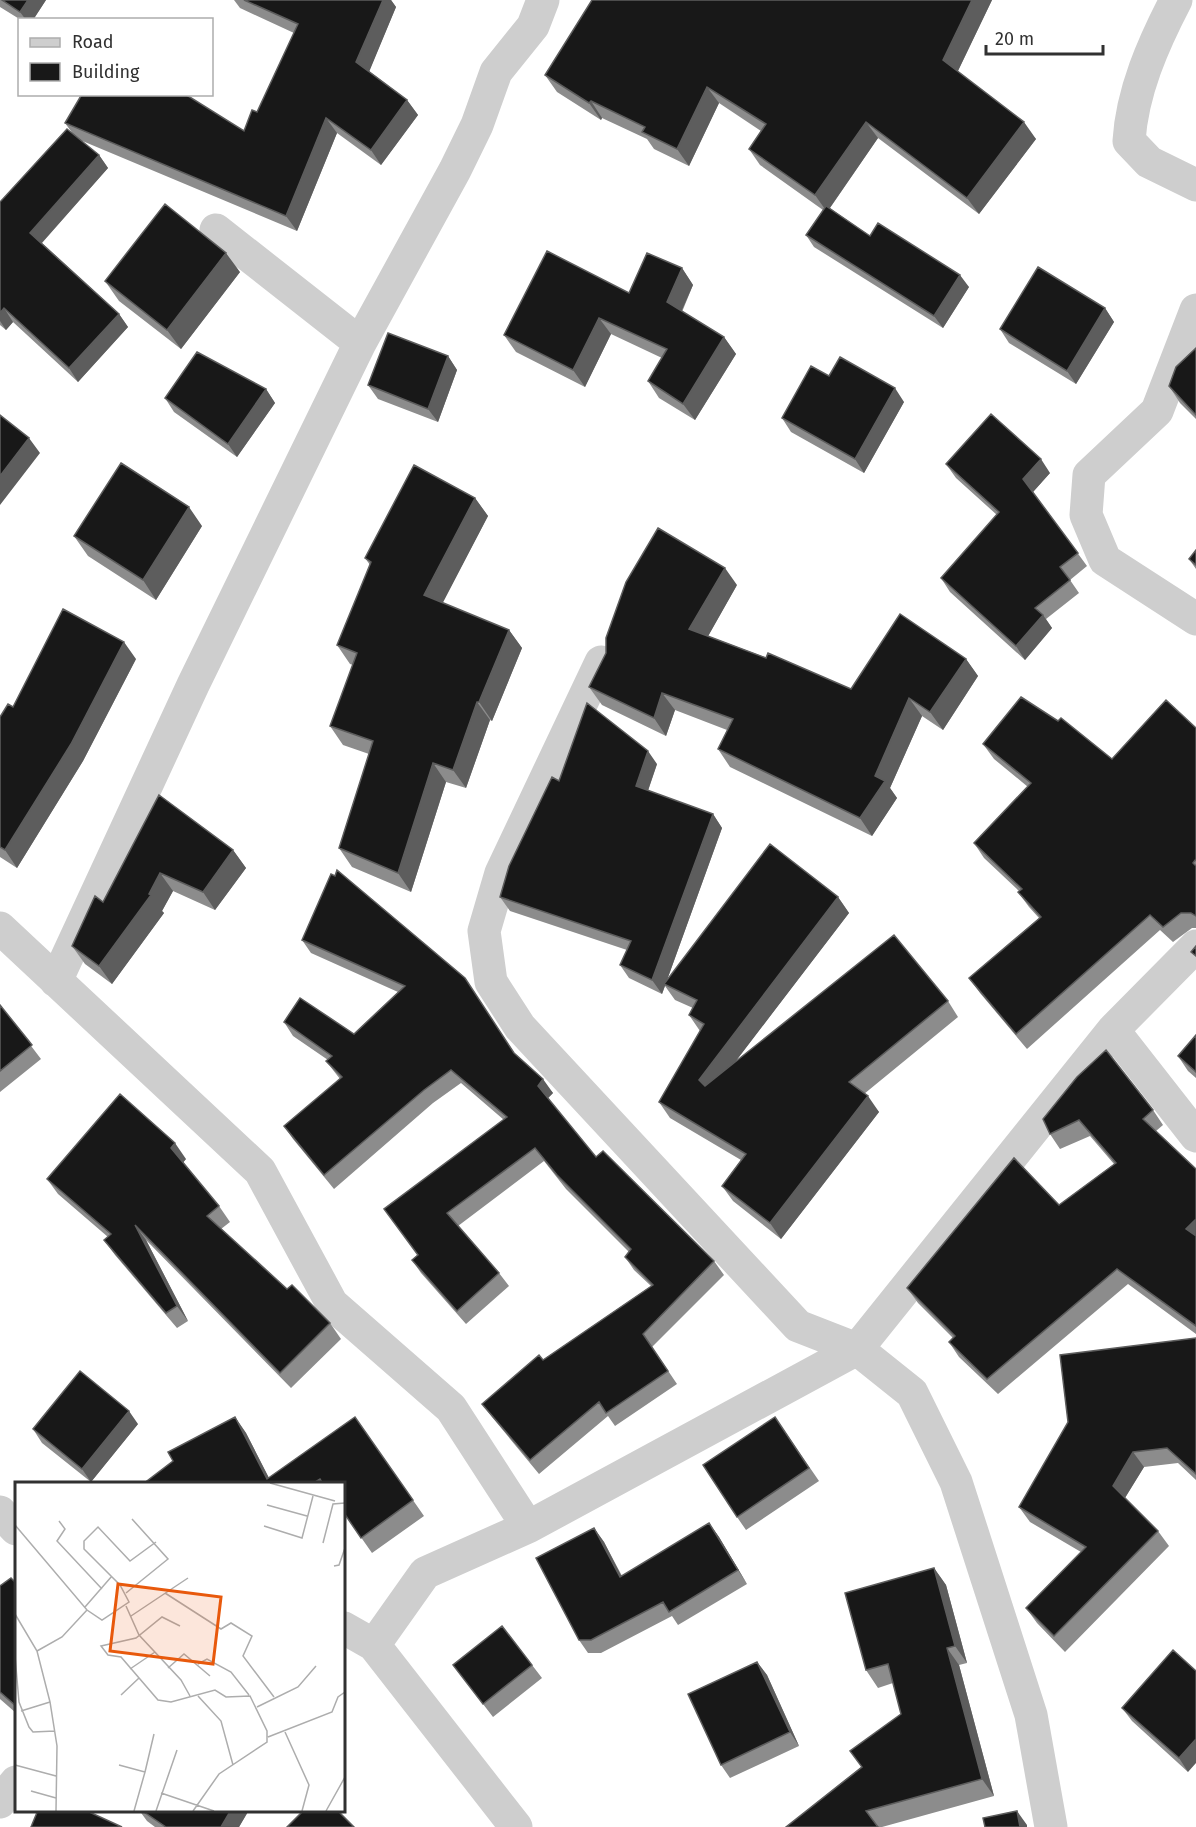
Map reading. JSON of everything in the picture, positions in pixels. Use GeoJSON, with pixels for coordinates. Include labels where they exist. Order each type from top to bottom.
{"type":"FeatureCollection","features":[{"type":"Feature","properties":{"kind":"street"},"geometry":{"type":"LineString","coordinates":[[56,981],[193,685],[360,343],[473,134],[496,72],[533,26],[543,0]]}},
{"type":"Feature","properties":{"kind":"street"},"geometry":{"type":"LineString","coordinates":[[1176,0],[1149,61],[1131,111],[1129,141],[1149,162],[1196,185]]}},
{"type":"Feature","properties":{"kind":"street"},"geometry":{"type":"LineString","coordinates":[[216,230],[360,343]]}},
{"type":"Feature","properties":{"kind":"street"},"geometry":{"type":"LineString","coordinates":[[1196,310],[1157,411],[1089,475],[1086,515],[1105,560],[1196,619]]}},
{"type":"Feature","properties":{"kind":"street"},"geometry":{"type":"LineString","coordinates":[[601,662],[501,873],[484,931],[491,982],[520,1027],[798,1326],[856,1349],[912,1393],[956,1482],[1031,1715],[1051,1827]]}},
{"type":"Feature","properties":{"kind":"street"},"geometry":{"type":"LineString","coordinates":[[0,928],[260,1171],[332,1304],[452,1408],[528,1527]]}},
{"type":"Feature","properties":{"kind":"street"},"geometry":{"type":"LineString","coordinates":[[374,1645],[425,1573],[528,1527],[856,1349],[1113,1030],[1196,946]]}},
{"type":"Feature","properties":{"kind":"street"},"geometry":{"type":"LineString","coordinates":[[1113,1030],[1196,1136]]}},
{"type":"Feature","properties":{"kind":"street"},"geometry":{"type":"LineString","coordinates":[[0,1512],[15,1529]]}},
{"type":"Feature","properties":{"kind":"street"},"geometry":{"type":"LineString","coordinates":[[345,1629],[374,1645],[516,1827]]}},
{"type":"Feature","properties":{"kind":"street"},"geometry":{"type":"LineString","coordinates":[[0,1802],[15,1783]]}},
{"type":"Feature","properties":{"kind":"building"},"geometry":{"type":"Polygon","coordinates":[[[2,0],[28,0],[20,12],[2,0]]]}},
{"type":"Feature","properties":{"kind":"building"},"geometry":{"type":"Polygon","coordinates":[[[244,0],[383,0],[356,62],[407,100],[371,150],[326,118],[286,216],[65,123],[81,96],[188,96],[244,131],[252,110],[257,112],[298,24],[244,0]]]}},
{"type":"Feature","properties":{"kind":"building"},"geometry":{"type":"Polygon","coordinates":[[[592,0],[972,0],[943,60],[1024,122],[967,198],[866,122],[815,195],[749,149],[766,124],[707,87],[677,149],[642,132],[645,127],[591,101],[589,103],[545,75],[592,0]]]}},
{"type":"Feature","properties":{"kind":"building"},"geometry":{"type":"Polygon","coordinates":[[[67,129],[99,155],[30,233],[119,314],[69,368],[4,308],[0,313],[0,202],[67,129]]]}},
{"type":"Feature","properties":{"kind":"building"},"geometry":{"type":"Polygon","coordinates":[[[165,204],[226,253],[167,330],[105,281],[165,204]]]}},
{"type":"Feature","properties":{"kind":"building"},"geometry":{"type":"Polygon","coordinates":[[[826,206],[870,236],[878,223],[960,275],[934,316],[806,235],[826,206]]]}},
{"type":"Feature","properties":{"kind":"building"},"geometry":{"type":"Polygon","coordinates":[[[547,251],[629,293],[647,253],[682,268],[667,302],[724,337],[683,404],[648,381],[667,349],[599,318],[573,370],[504,335],[547,251]]]}},
{"type":"Feature","properties":{"kind":"building"},"geometry":{"type":"Polygon","coordinates":[[[1038,267],[1105,308],[1067,371],[1000,329],[1038,267]]]}},
{"type":"Feature","properties":{"kind":"building"},"geometry":{"type":"Polygon","coordinates":[[[388,333],[448,356],[428,409],[368,385],[388,333]]]}},
{"type":"Feature","properties":{"kind":"building"},"geometry":{"type":"Polygon","coordinates":[[[1196,348],[1196,415],[1169,386],[1176,367],[1196,348]]]}},
{"type":"Feature","properties":{"kind":"building"},"geometry":{"type":"Polygon","coordinates":[[[197,352],[266,389],[228,444],[165,398],[197,352]]]}},
{"type":"Feature","properties":{"kind":"building"},"geometry":{"type":"Polygon","coordinates":[[[840,357],[895,388],[855,459],[782,418],[811,366],[829,376],[840,357]]]}},
{"type":"Feature","properties":{"kind":"building"},"geometry":{"type":"Polygon","coordinates":[[[991,414],[1041,459],[1023,479],[1078,553],[1060,567],[1070,580],[1035,608],[1043,615],[1016,646],[941,578],[999,512],[946,464],[991,414]]]}},
{"type":"Feature","properties":{"kind":"building"},"geometry":{"type":"Polygon","coordinates":[[[0,415],[29,438],[0,476],[0,415]]]}},
{"type":"Feature","properties":{"kind":"building"},"geometry":{"type":"Polygon","coordinates":[[[121,463],[189,507],[143,580],[74,536],[121,463]]]}},
{"type":"Feature","properties":{"kind":"building"},"geometry":{"type":"Polygon","coordinates":[[[414,465],[475,498],[424,595],[509,630],[479,702],[477,702],[453,770],[433,763],[398,873],[339,848],[373,741],[330,726],[357,653],[337,645],[371,562],[365,558],[414,465]]]}},
{"type":"Feature","properties":{"kind":"building"},"geometry":{"type":"Polygon","coordinates":[[[658,528],[725,568],[689,629],[766,658],[768,653],[851,689],[900,614],[966,659],[930,712],[909,698],[875,776],[885,781],[860,818],[718,749],[733,719],[662,693],[654,718],[589,687],[606,653],[606,638],[626,582],[658,528]]]}},
{"type":"Feature","properties":{"kind":"building"},"geometry":{"type":"Polygon","coordinates":[[[1196,550],[1196,565],[1189,559],[1196,550]]]}},
{"type":"Feature","properties":{"kind":"building"},"geometry":{"type":"Polygon","coordinates":[[[63,609],[124,642],[71,744],[5,850],[0,847],[0,717],[8,704],[13,707],[63,609]]]}},
{"type":"Feature","properties":{"kind":"building"},"geometry":{"type":"Polygon","coordinates":[[[1021,697],[1058,721],[1061,718],[1112,759],[1166,700],[1196,728],[1196,859],[1193,863],[1196,866],[1196,916],[1191,913],[1181,913],[1163,927],[1150,915],[1016,1034],[969,978],[1041,917],[1018,892],[1022,889],[974,843],[1031,783],[983,744],[1021,697]]]}},
{"type":"Feature","properties":{"kind":"building"},"geometry":{"type":"Polygon","coordinates":[[[587,703],[648,751],[636,786],[713,814],[652,980],[620,965],[631,941],[500,897],[509,866],[552,777],[559,781],[587,703]]]}},
{"type":"Feature","properties":{"kind":"building"},"geometry":{"type":"Polygon","coordinates":[[[159,795],[233,850],[203,892],[160,873],[149,894],[151,895],[99,966],[72,946],[95,896],[103,902],[159,795]]]}},
{"type":"Feature","properties":{"kind":"building"},"geometry":{"type":"Polygon","coordinates":[[[770,844],[838,897],[699,1080],[705,1086],[894,935],[948,1001],[849,1082],[868,1096],[770,1223],[722,1186],[746,1154],[659,1102],[704,1024],[689,1015],[697,1000],[664,984],[770,844]]]}},
{"type":"Feature","properties":{"kind":"building"},"geometry":{"type":"Polygon","coordinates":[[[337,870],[465,978],[514,1053],[543,1079],[538,1086],[596,1157],[603,1151],[714,1261],[643,1334],[668,1371],[606,1413],[599,1402],[530,1460],[482,1404],[539,1355],[543,1360],[653,1285],[625,1257],[631,1249],[557,1175],[535,1148],[447,1213],[499,1273],[457,1311],[412,1260],[418,1255],[384,1209],[507,1117],[451,1070],[324,1175],[284,1126],[342,1077],[326,1061],[332,1056],[284,1022],[300,998],[354,1034],[405,986],[302,940],[331,874],[335,876],[337,870]]]}},
{"type":"Feature","properties":{"kind":"building"},"geometry":{"type":"Polygon","coordinates":[[[1196,946],[1196,956],[1191,952],[1196,946]]]}},
{"type":"Feature","properties":{"kind":"building"},"geometry":{"type":"Polygon","coordinates":[[[0,1005],[32,1045],[0,1071],[0,1005]]]}},
{"type":"Feature","properties":{"kind":"building"},"geometry":{"type":"Polygon","coordinates":[[[1196,1035],[1196,1072],[1178,1056],[1196,1035]]]}},
{"type":"Feature","properties":{"kind":"building"},"geometry":{"type":"Polygon","coordinates":[[[1106,1050],[1153,1110],[1143,1119],[1196,1169],[1196,1219],[1186,1229],[1196,1236],[1196,1326],[1117,1269],[987,1379],[949,1342],[955,1336],[907,1288],[1014,1158],[1059,1205],[1116,1163],[1079,1120],[1050,1134],[1043,1119],[1077,1077],[1106,1050]]]}},
{"type":"Feature","properties":{"kind":"building"},"geometry":{"type":"Polygon","coordinates":[[[120,1094],[175,1143],[171,1148],[219,1206],[207,1216],[287,1289],[292,1285],[330,1323],[280,1373],[135,1225],[177,1306],[166,1313],[104,1240],[111,1234],[47,1179],[120,1094]]]}},
{"type":"Feature","properties":{"kind":"building"},"geometry":{"type":"Polygon","coordinates":[[[1196,1338],[1196,1474],[1167,1448],[1133,1452],[1113,1486],[1158,1531],[1054,1636],[1026,1608],[1086,1547],[1019,1507],[1068,1422],[1060,1355],[1196,1338]]]}},
{"type":"Feature","properties":{"kind":"building"},"geometry":{"type":"Polygon","coordinates":[[[80,1371],[129,1411],[82,1469],[33,1429],[80,1371]]]}},
{"type":"Feature","properties":{"kind":"building"},"geometry":{"type":"Polygon","coordinates":[[[235,1417],[267,1479],[355,1417],[413,1500],[361,1538],[345,1514],[345,1482],[322,1482],[320,1479],[315,1482],[146,1482],[173,1461],[168,1452],[235,1417]]]}},
{"type":"Feature","properties":{"kind":"building"},"geometry":{"type":"Polygon","coordinates":[[[775,1417],[809,1468],[737,1517],[703,1465],[775,1417]]]}},
{"type":"Feature","properties":{"kind":"building"},"geometry":{"type":"Polygon","coordinates":[[[709,1523],[738,1570],[669,1612],[663,1602],[591,1640],[579,1640],[536,1558],[594,1528],[620,1577],[709,1523]]]}},
{"type":"Feature","properties":{"kind":"building"},"geometry":{"type":"Polygon","coordinates":[[[934,1568],[955,1646],[947,1648],[982,1779],[866,1811],[878,1827],[786,1827],[862,1767],[850,1751],[901,1714],[888,1664],[866,1670],[845,1593],[934,1568]]]}},
{"type":"Feature","properties":{"kind":"building"},"geometry":{"type":"Polygon","coordinates":[[[11,1578],[15,1582],[15,1705],[0,1692],[0,1586],[11,1578]]]}},
{"type":"Feature","properties":{"kind":"building"},"geometry":{"type":"Polygon","coordinates":[[[502,1626],[532,1665],[483,1704],[453,1665],[502,1626]]]}},
{"type":"Feature","properties":{"kind":"building"},"geometry":{"type":"Polygon","coordinates":[[[1173,1650],[1196,1671],[1196,1739],[1179,1758],[1122,1708],[1173,1650]]]}},
{"type":"Feature","properties":{"kind":"building"},"geometry":{"type":"Polygon","coordinates":[[[757,1662],[790,1732],[721,1765],[688,1694],[757,1662]]]}},
{"type":"Feature","properties":{"kind":"building"},"geometry":{"type":"Polygon","coordinates":[[[1017,1811],[1020,1827],[985,1827],[983,1818],[1017,1811]]]}},
{"type":"Feature","properties":{"kind":"building"},"geometry":{"type":"Polygon","coordinates":[[[37,1812],[89,1812],[122,1827],[31,1827],[37,1812]]]}},
{"type":"Feature","properties":{"kind":"building"},"geometry":{"type":"Polygon","coordinates":[[[144,1812],[230,1812],[221,1827],[166,1827],[144,1812]]]}},
{"type":"Feature","properties":{"kind":"building"},"geometry":{"type":"Polygon","coordinates":[[[302,1812],[339,1812],[354,1827],[287,1827],[302,1812]]]}}]}
